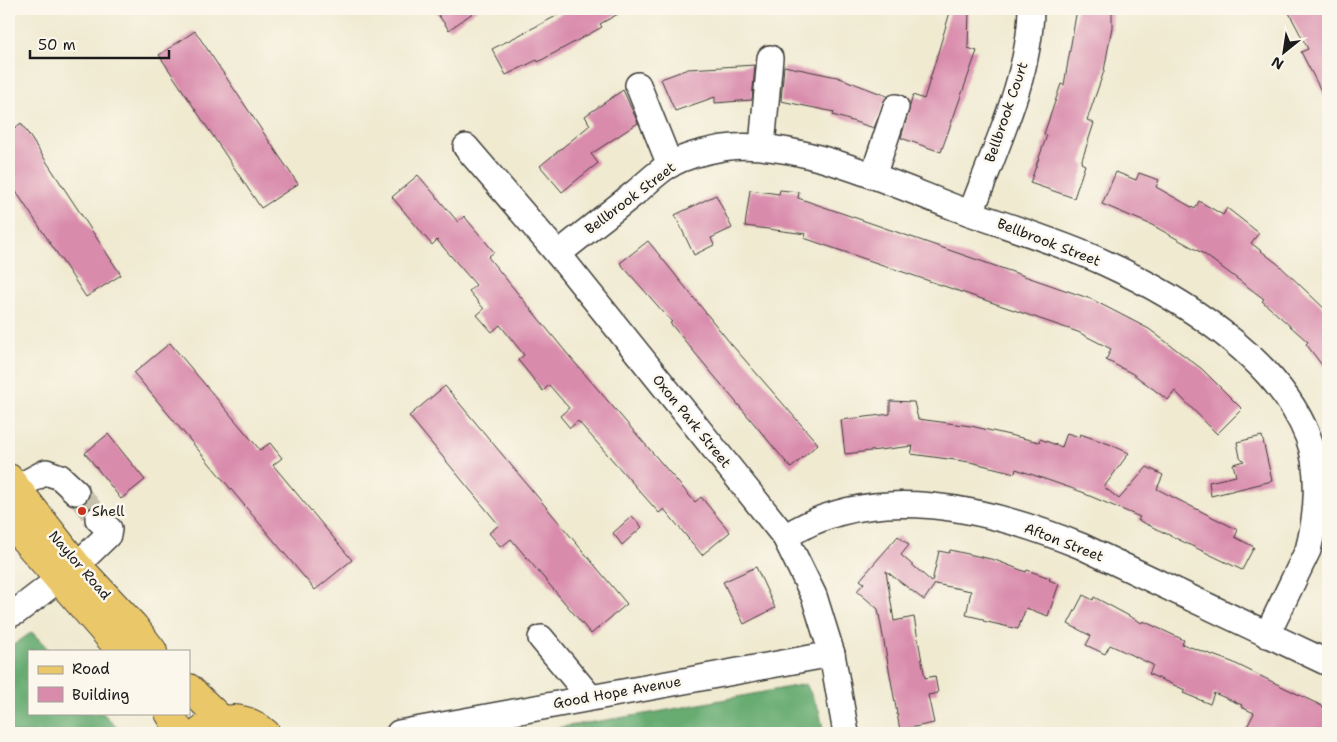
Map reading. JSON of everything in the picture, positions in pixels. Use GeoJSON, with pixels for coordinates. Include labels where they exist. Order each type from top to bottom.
{"type":"FeatureCollection","features":[{"type":"Feature","properties":{"kind":"main road","name":"Naylor Road"},"geometry":{"type":"LineString","coordinates":[[13,483],[67,572],[120,650]]}},
{"type":"Feature","properties":{"kind":"main road","name":"Naylor Road"},"geometry":{"type":"LineString","coordinates":[[9,522],[134,626],[152,650]]}},
{"type":"Feature","properties":{"kind":"main road"},"geometry":{"type":"LineString","coordinates":[[190,689],[220,719]]}},
{"type":"Feature","properties":{"kind":"main road"},"geometry":{"type":"LineString","coordinates":[[170,714],[181,733]]}},
{"type":"Feature","properties":{"kind":"main road"},"geometry":{"type":"LineString","coordinates":[[198,733],[220,719],[234,718],[246,720],[266,733]]}},
{"type":"Feature","properties":{"kind":"street","name":"Bellbrook Court"},"geometry":{"type":"LineString","coordinates":[[971,213],[1021,74],[1028,45],[1031,9]]}},
{"type":"Feature","properties":{"kind":"street"},"geometry":{"type":"LineString","coordinates":[[762,146],[770,58]]}},
{"type":"Feature","properties":{"kind":"street"},"geometry":{"type":"LineString","coordinates":[[638,84],[670,165]]}},
{"type":"Feature","properties":{"kind":"street"},"geometry":{"type":"LineString","coordinates":[[873,176],[896,107]]}},
{"type":"Feature","properties":{"kind":"street","name":"Bellbrook Street"},"geometry":{"type":"LineString","coordinates":[[558,254],[670,165],[723,148],[762,146],[786,149],[873,176],[1105,263],[1176,302],[1218,328],[1245,351],[1284,394],[1297,414],[1308,438],[1313,460],[1314,515],[1308,550],[1267,635]]}},
{"type":"Feature","properties":{"kind":"street","name":"Oxon Park Street"},"geometry":{"type":"LineString","coordinates":[[466,147],[558,254],[785,537],[814,596],[832,654],[846,733]]}},
{"type":"Feature","properties":{"kind":"street"},"geometry":{"type":"LineString","coordinates":[[13,483],[46,472],[60,477],[76,492]]}},
{"type":"Feature","properties":{"kind":"street","name":"Afton Street"},"geometry":{"type":"LineString","coordinates":[[785,537],[805,524],[866,506],[911,504],[964,511],[1022,525],[1072,543],[1328,663]]}},
{"type":"Feature","properties":{"kind":"street"},"geometry":{"type":"LineString","coordinates":[[9,615],[16,612],[67,572],[108,535],[109,529],[98,519]]}},
{"type":"Feature","properties":{"kind":"street"},"geometry":{"type":"LineString","coordinates":[[541,638],[590,696]]}},
{"type":"Feature","properties":{"kind":"street","name":"Good Hope Avenue"},"geometry":{"type":"LineString","coordinates":[[406,732],[590,696],[832,654]]}},
{"type":"Feature","properties":{"kind":"green space"},"geometry":{"type":"Polygon","coordinates":[[[32,632],[49,650],[28,650],[28,714],[104,714],[122,733],[9,733],[9,648],[32,632]]]}},
{"type":"Feature","properties":{"kind":"green space"},"geometry":{"type":"Polygon","coordinates":[[[806,684],[819,710],[824,733],[523,733],[657,712],[806,684]]]}},
{"type":"Feature","properties":{"kind":"building"},"geometry":{"type":"Polygon","coordinates":[[[434,9],[478,9],[449,30],[434,9]]]}},
{"type":"Feature","properties":{"kind":"building"},"geometry":{"type":"Polygon","coordinates":[[[570,9],[627,9],[600,24],[602,27],[538,62],[537,60],[506,75],[492,49],[570,9]]]}},
{"type":"Feature","properties":{"kind":"building"},"geometry":{"type":"Polygon","coordinates":[[[951,9],[969,9],[968,48],[977,51],[941,152],[901,138],[913,95],[924,99],[951,9]]]}},
{"type":"Feature","properties":{"kind":"building"},"geometry":{"type":"Polygon","coordinates":[[[1077,9],[1112,9],[1112,27],[1104,71],[1087,120],[1094,123],[1081,163],[1085,165],[1074,198],[1030,183],[1047,135],[1044,134],[1061,84],[1064,85],[1077,9]]]}},
{"type":"Feature","properties":{"kind":"building"},"geometry":{"type":"Polygon","coordinates":[[[1287,9],[1328,9],[1328,104],[1301,52],[1308,49],[1287,9]]]}},
{"type":"Feature","properties":{"kind":"building"},"geometry":{"type":"Polygon","coordinates":[[[195,31],[298,184],[261,208],[159,55],[195,31]]]}},
{"type":"Feature","properties":{"kind":"building"},"geometry":{"type":"Polygon","coordinates":[[[755,65],[752,100],[715,103],[715,97],[675,111],[661,79],[688,69],[755,65]]]}},
{"type":"Feature","properties":{"kind":"building"},"geometry":{"type":"Polygon","coordinates":[[[784,66],[837,77],[887,96],[874,128],[833,115],[834,112],[781,101],[784,66]]]}},
{"type":"Feature","properties":{"kind":"building"},"geometry":{"type":"Polygon","coordinates":[[[623,90],[638,123],[591,154],[598,163],[562,192],[540,166],[590,125],[585,116],[623,90]]]}},
{"type":"Feature","properties":{"kind":"building"},"geometry":{"type":"Polygon","coordinates":[[[21,123],[121,275],[86,297],[9,181],[9,133],[21,123]]]}},
{"type":"Feature","properties":{"kind":"building"},"geometry":{"type":"Polygon","coordinates":[[[1116,172],[1136,180],[1139,173],[1159,180],[1156,187],[1195,209],[1199,201],[1223,215],[1227,208],[1259,233],[1251,243],[1279,265],[1328,312],[1328,373],[1306,344],[1308,342],[1262,301],[1264,299],[1204,254],[1152,225],[1102,204],[1116,172]]]}},
{"type":"Feature","properties":{"kind":"building"},"geometry":{"type":"Polygon","coordinates":[[[418,175],[458,222],[464,216],[494,252],[488,257],[570,357],[695,502],[701,497],[730,532],[702,555],[664,509],[659,513],[578,421],[570,428],[560,416],[569,408],[549,385],[543,391],[518,360],[524,355],[500,325],[492,332],[477,315],[484,309],[469,291],[476,285],[437,240],[432,245],[392,197],[418,175]]]}},
{"type":"Feature","properties":{"kind":"building"},"geometry":{"type":"Polygon","coordinates":[[[750,190],[779,194],[780,190],[799,192],[798,198],[1091,299],[1149,329],[1202,369],[1242,409],[1217,434],[1175,391],[1168,400],[1133,374],[1106,360],[1111,349],[1078,332],[804,238],[806,234],[745,226],[750,190]]]}},
{"type":"Feature","properties":{"kind":"building"},"geometry":{"type":"Polygon","coordinates":[[[716,195],[732,228],[711,238],[714,245],[694,255],[675,215],[716,195]]]}},
{"type":"Feature","properties":{"kind":"building"},"geometry":{"type":"Polygon","coordinates":[[[648,241],[731,344],[818,444],[791,468],[670,323],[672,322],[620,263],[648,241]]]}},
{"type":"Feature","properties":{"kind":"building"},"geometry":{"type":"Polygon","coordinates":[[[170,343],[260,450],[270,443],[282,458],[273,465],[352,560],[315,590],[134,373],[170,343]]]}},
{"type":"Feature","properties":{"kind":"building"},"geometry":{"type":"Polygon","coordinates":[[[445,386],[627,604],[591,634],[511,539],[501,547],[489,533],[499,525],[409,416],[445,386]]]}},
{"type":"Feature","properties":{"kind":"building"},"geometry":{"type":"Polygon","coordinates":[[[890,401],[914,402],[918,419],[971,426],[1039,442],[1040,439],[1062,447],[1067,433],[1079,437],[1080,434],[1109,444],[1129,453],[1104,487],[1119,499],[1147,467],[1163,475],[1157,489],[1238,530],[1235,537],[1254,547],[1242,570],[1138,520],[1140,517],[1085,493],[1016,469],[1015,473],[970,462],[911,454],[913,446],[845,454],[841,420],[890,414],[890,401]]]}},
{"type":"Feature","properties":{"kind":"building"},"geometry":{"type":"Polygon","coordinates":[[[108,434],[145,480],[121,499],[85,453],[108,434]]]}},
{"type":"Feature","properties":{"kind":"building"},"geometry":{"type":"Polygon","coordinates":[[[1262,436],[1272,481],[1211,496],[1209,482],[1236,476],[1233,464],[1244,461],[1240,457],[1237,442],[1262,436]]]}},
{"type":"Feature","properties":{"kind":"building"},"geometry":{"type":"Polygon","coordinates":[[[632,516],[642,527],[622,545],[613,533],[632,516]]]}},
{"type":"Feature","properties":{"kind":"building"},"geometry":{"type":"Polygon","coordinates":[[[898,536],[909,545],[901,555],[932,582],[939,551],[949,553],[950,550],[995,560],[1026,572],[1027,570],[1050,578],[1049,580],[1059,584],[1048,616],[1026,608],[1018,629],[966,615],[971,591],[935,584],[924,600],[886,571],[894,621],[914,617],[925,678],[935,676],[938,693],[928,695],[934,723],[900,730],[878,609],[857,591],[864,583],[860,580],[898,536]]]}},
{"type":"Feature","properties":{"kind":"building"},"geometry":{"type":"Polygon","coordinates":[[[756,567],[775,608],[744,624],[723,582],[756,567]]]}},
{"type":"Feature","properties":{"kind":"building"},"geometry":{"type":"Polygon","coordinates":[[[1083,595],[1093,600],[1094,597],[1142,623],[1143,621],[1184,640],[1182,644],[1232,662],[1328,709],[1328,733],[1244,733],[1254,713],[1241,707],[1242,705],[1214,693],[1210,704],[1183,693],[1185,690],[1149,674],[1153,665],[1110,645],[1105,654],[1086,645],[1091,636],[1068,624],[1083,595]]]}},
{"type":"Feature","properties":{"kind":"tunnel"},"geometry":{"type":"LineString","coordinates":[[76,492],[98,519]]}},
{"type":"Feature","properties":{"kind":"place","name":"Shell"},"geometry":{"type":"Point","coordinates":[82,511]}}]}
